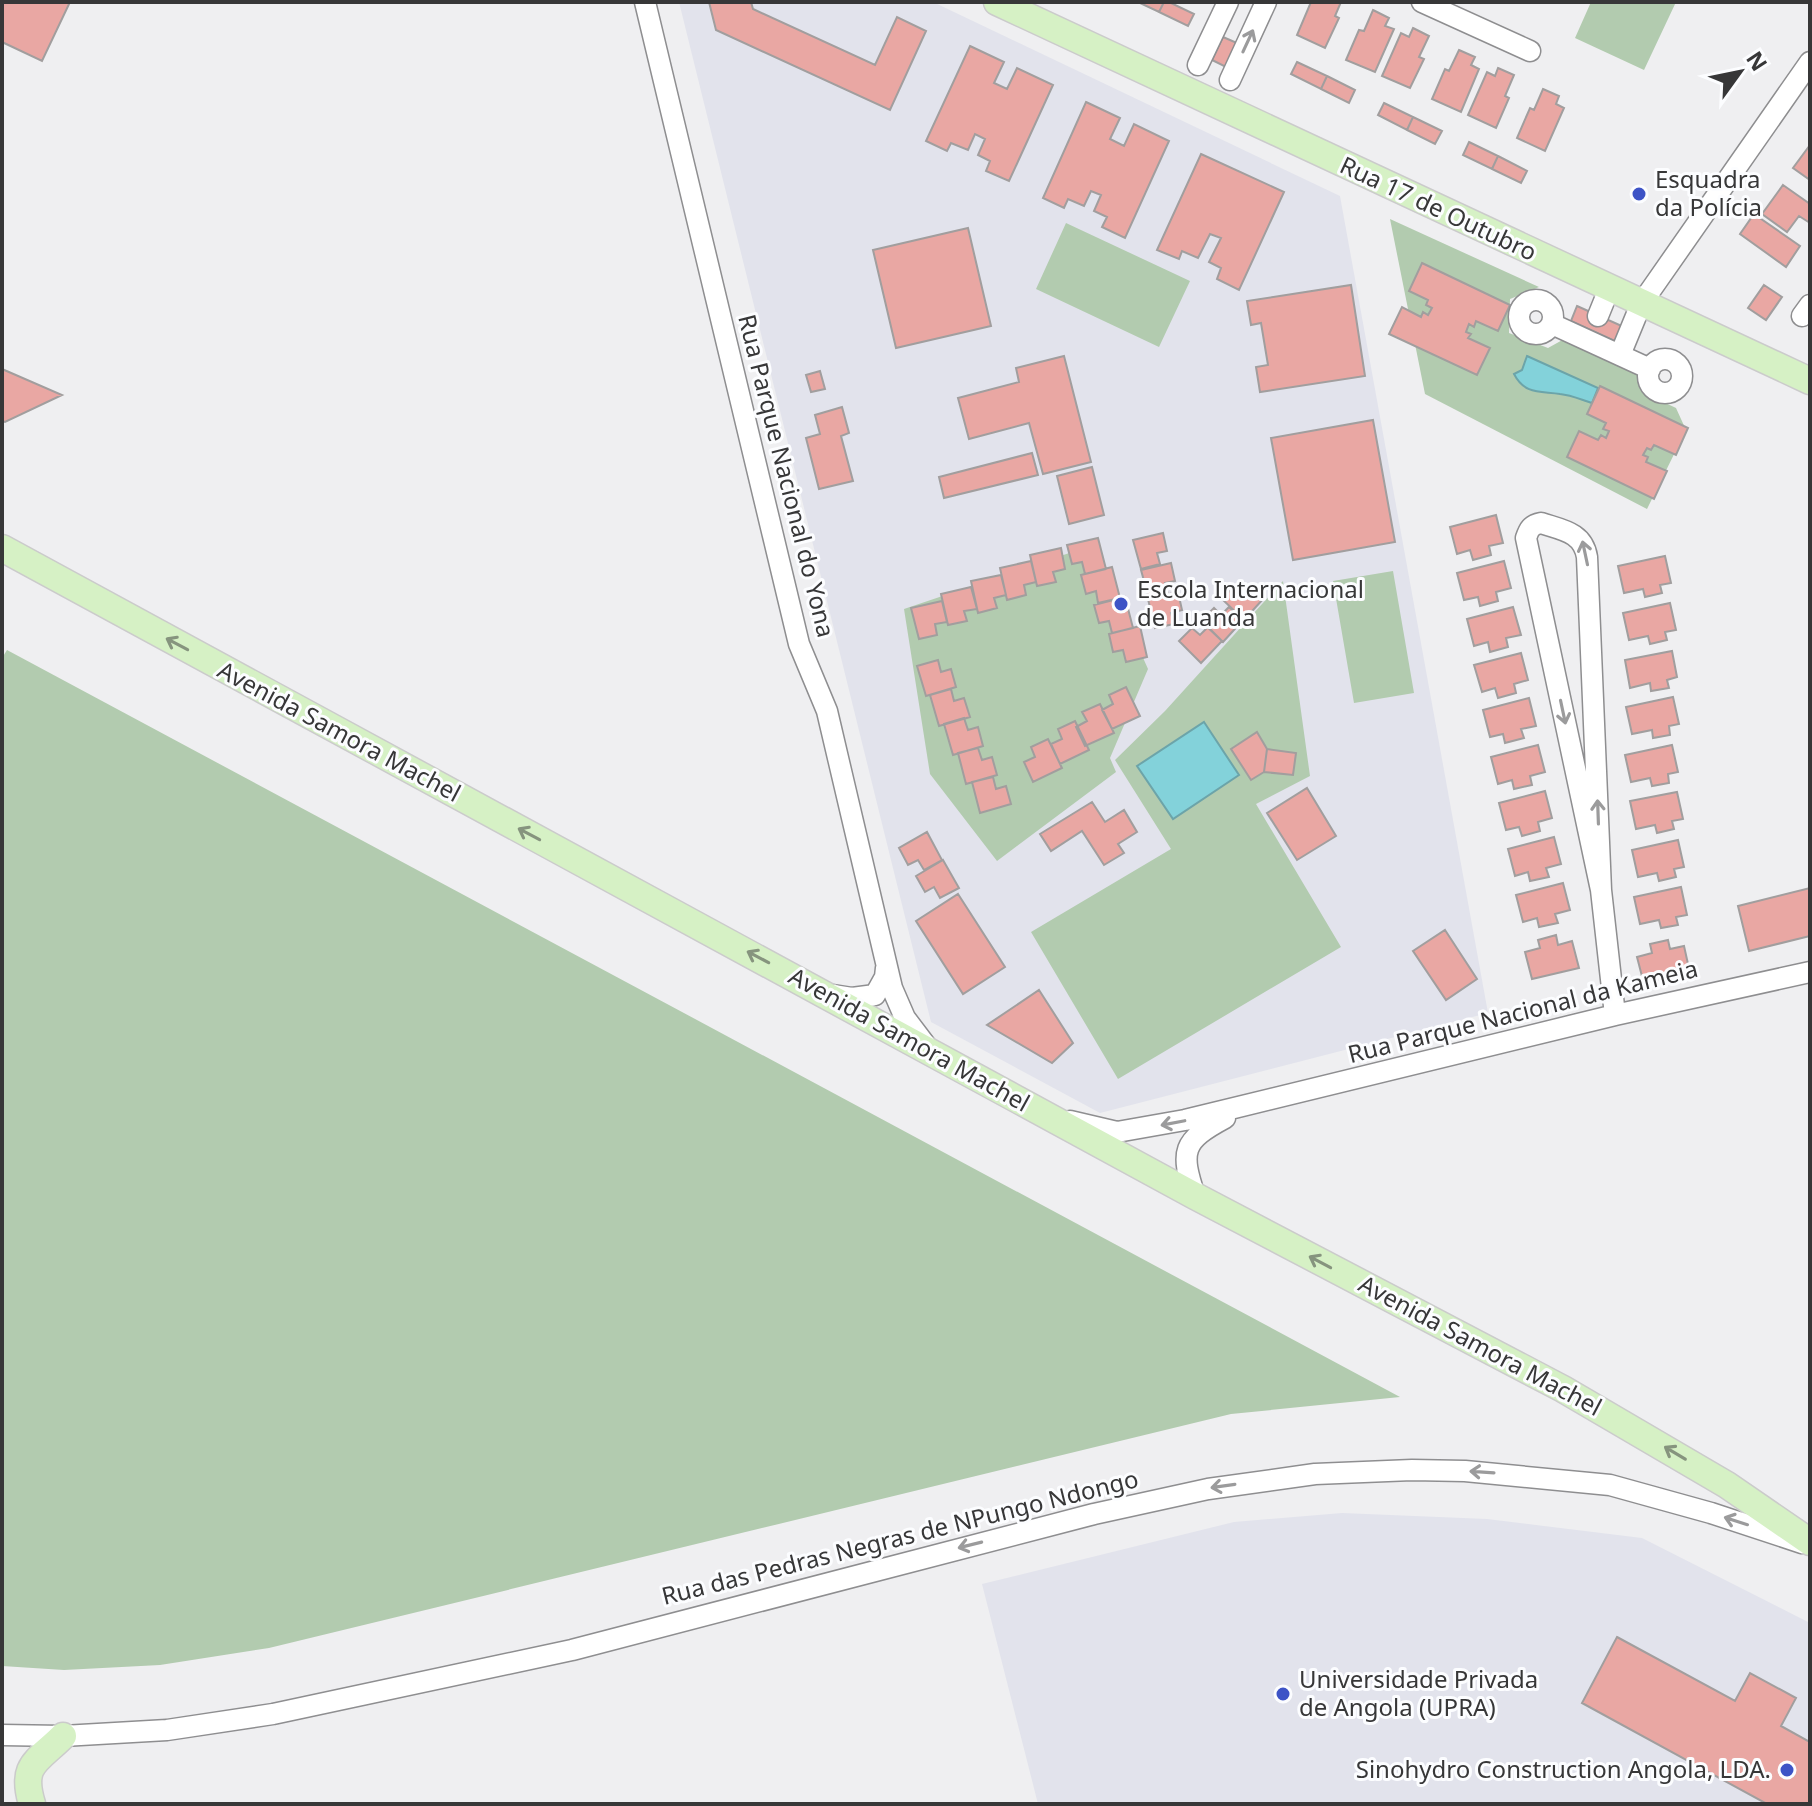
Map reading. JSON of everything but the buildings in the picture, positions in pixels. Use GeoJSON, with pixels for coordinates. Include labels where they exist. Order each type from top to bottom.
{"type":"FeatureCollection","features":[{"type":"Feature","properties":{"kind":"main road","name":"Rua 17 de Outubro"},"geometry":{"type":"LineString","coordinates":[[997,2],[1810,381]]}},
{"type":"Feature","properties":{"kind":"main road","name":"Avenida Samora Machel"},"geometry":{"type":"LineString","coordinates":[[2,548],[1195,1196],[1639,1431],[1727,1485],[1810,1544]]}},
{"type":"Feature","properties":{"kind":"main road"},"geometry":{"type":"LineString","coordinates":[[32,1804],[26,1785],[29,1768],[63,1736]]}},
{"type":"Feature","properties":{"kind":"street","name":"Rua Parque Nacional do Yona"},"geometry":{"type":"LineString","coordinates":[[645,2],[799,644],[827,711],[892,988],[905,1018],[921,1041],[939,1057]]}},
{"type":"Feature","properties":{"kind":"street"},"geometry":{"type":"LineString","coordinates":[[1198,65],[1228,2]]}},
{"type":"Feature","properties":{"kind":"street"},"geometry":{"type":"LineString","coordinates":[[1230,80],[1266,2]]}},
{"type":"Feature","properties":{"kind":"street"},"geometry":{"type":"LineString","coordinates":[[1422,2],[1530,51]]}},
{"type":"Feature","properties":{"kind":"street"},"geometry":{"type":"LineString","coordinates":[[1620,355],[1641,304],[1810,62]]}},
{"type":"Feature","properties":{"kind":"street"},"geometry":{"type":"LineString","coordinates":[[1592,329],[1609,289]]}},
{"type":"Feature","properties":{"kind":"street"},"geometry":{"type":"LineString","coordinates":[[1552,324],[1592,329],[1620,355],[1650,369]]}},
{"type":"Feature","properties":{"kind":"street"},"geometry":{"type":"LineString","coordinates":[[1601,890],[1526,538],[1535,524],[1541,523],[1578,536],[1586,546],[1601,890],[1615,1015]]}},
{"type":"Feature","properties":{"kind":"street"},"geometry":{"type":"LineString","coordinates":[[827,994],[852,998],[875,995],[885,977],[887,960]]}},
{"type":"Feature","properties":{"kind":"street","name":"Rua Parque Nacional da Kameia"},"geometry":{"type":"LineString","coordinates":[[1045,1115],[1117,1132],[1185,1120],[1615,1015],[1810,972]]}},
{"type":"Feature","properties":{"kind":"street","name":"Rua Parque Nacional da Kameia"},"geometry":{"type":"LineString","coordinates":[[1195,1196],[1186,1171],[1188,1145],[1211,1126],[1249,1105]]}},
{"type":"Feature","properties":{"kind":"street","name":"Rua das Pedras Negras de NPungo Ndongo"},"geometry":{"type":"LineString","coordinates":[[2,1735],[63,1736],[167,1730],[273,1714],[572,1650],[1094,1514],[1208,1489],[1315,1474],[1465,1471],[1610,1485],[1810,1544]]}},
{"type":"Feature","properties":{"kind":"shaded area","name":"Escola Internacional de Luanda"},"geometry":{"type":"Polygon","coordinates":[[[679,2],[933,2],[1340,196],[1488,1013],[1100,1113],[931,1022],[679,2]]]}},
{"type":"Feature","properties":{"kind":"shaded area","name":"Universidade Privada de Angola (UPRA)"},"geometry":{"type":"Polygon","coordinates":[[[1342,1513],[1487,1519],[1642,1538],[1810,1623],[1810,1804],[1038,1804],[982,1584],[1234,1522],[1342,1513]]]}},
{"type":"Feature","properties":{"kind":"green space"},"geometry":{"type":"Polygon","coordinates":[[[1591,2],[1676,2],[1644,70],[1575,38],[1591,2]]]}},
{"type":"Feature","properties":{"kind":"green space"},"geometry":{"type":"Polygon","coordinates":[[[1390,219],[1539,287],[1510,299],[1509,333],[1548,348],[1566,338],[1639,372],[1642,392],[1676,408],[1686,430],[1647,509],[1425,394],[1390,219]]]}},
{"type":"Feature","properties":{"kind":"green space"},"geometry":{"type":"Polygon","coordinates":[[[1066,223],[1190,281],[1159,347],[1036,289],[1066,223]]]}},
{"type":"Feature","properties":{"kind":"green space"},"geometry":{"type":"Polygon","coordinates":[[[1093,545],[1148,669],[1110,758],[1116,772],[997,861],[930,774],[904,609],[1093,545]]]}},
{"type":"Feature","properties":{"kind":"green space"},"geometry":{"type":"Polygon","coordinates":[[[1393,571],[1414,693],[1354,703],[1333,581],[1393,571]]]}},
{"type":"Feature","properties":{"kind":"green space"},"geometry":{"type":"Polygon","coordinates":[[[1283,581],[1310,776],[1256,804],[1341,947],[1118,1079],[1031,932],[1171,849],[1115,760],[1165,711],[1283,581]]]}},
{"type":"Feature","properties":{"kind":"green space"},"geometry":{"type":"Polygon","coordinates":[[[7,650],[1400,1397],[1231,1414],[269,1648],[160,1665],[64,1670],[2,1666],[2,658],[7,650]]]}},
{"type":"Feature","properties":{"kind":"water"},"geometry":{"type":"Polygon","coordinates":[[[1527,356],[1598,388],[1592,403],[1523,386],[1514,374],[1522,370],[1527,356]]]}},
{"type":"Feature","properties":{"kind":"water"},"geometry":{"type":"Polygon","coordinates":[[[1204,722],[1239,775],[1173,819],[1137,766],[1204,722]]]}},
{"type":"Feature","properties":{"kind":"place","name":"Esquadra da Polícia"},"geometry":{"type":"Point","coordinates":[1639,194]}},
{"type":"Feature","properties":{"kind":"place","name":"Escola Internacional de Luanda"},"geometry":{"type":"Point","coordinates":[1121,604]}},
{"type":"Feature","properties":{"kind":"place","name":"Universidade Privada de Angola (UPRA)"},"geometry":{"type":"Point","coordinates":[1283,1694]}},
{"type":"Feature","properties":{"kind":"place","name":"Sinohydro Construction Angola, LDA."},"geometry":{"type":"Point","coordinates":[1787,1770]}}]}
